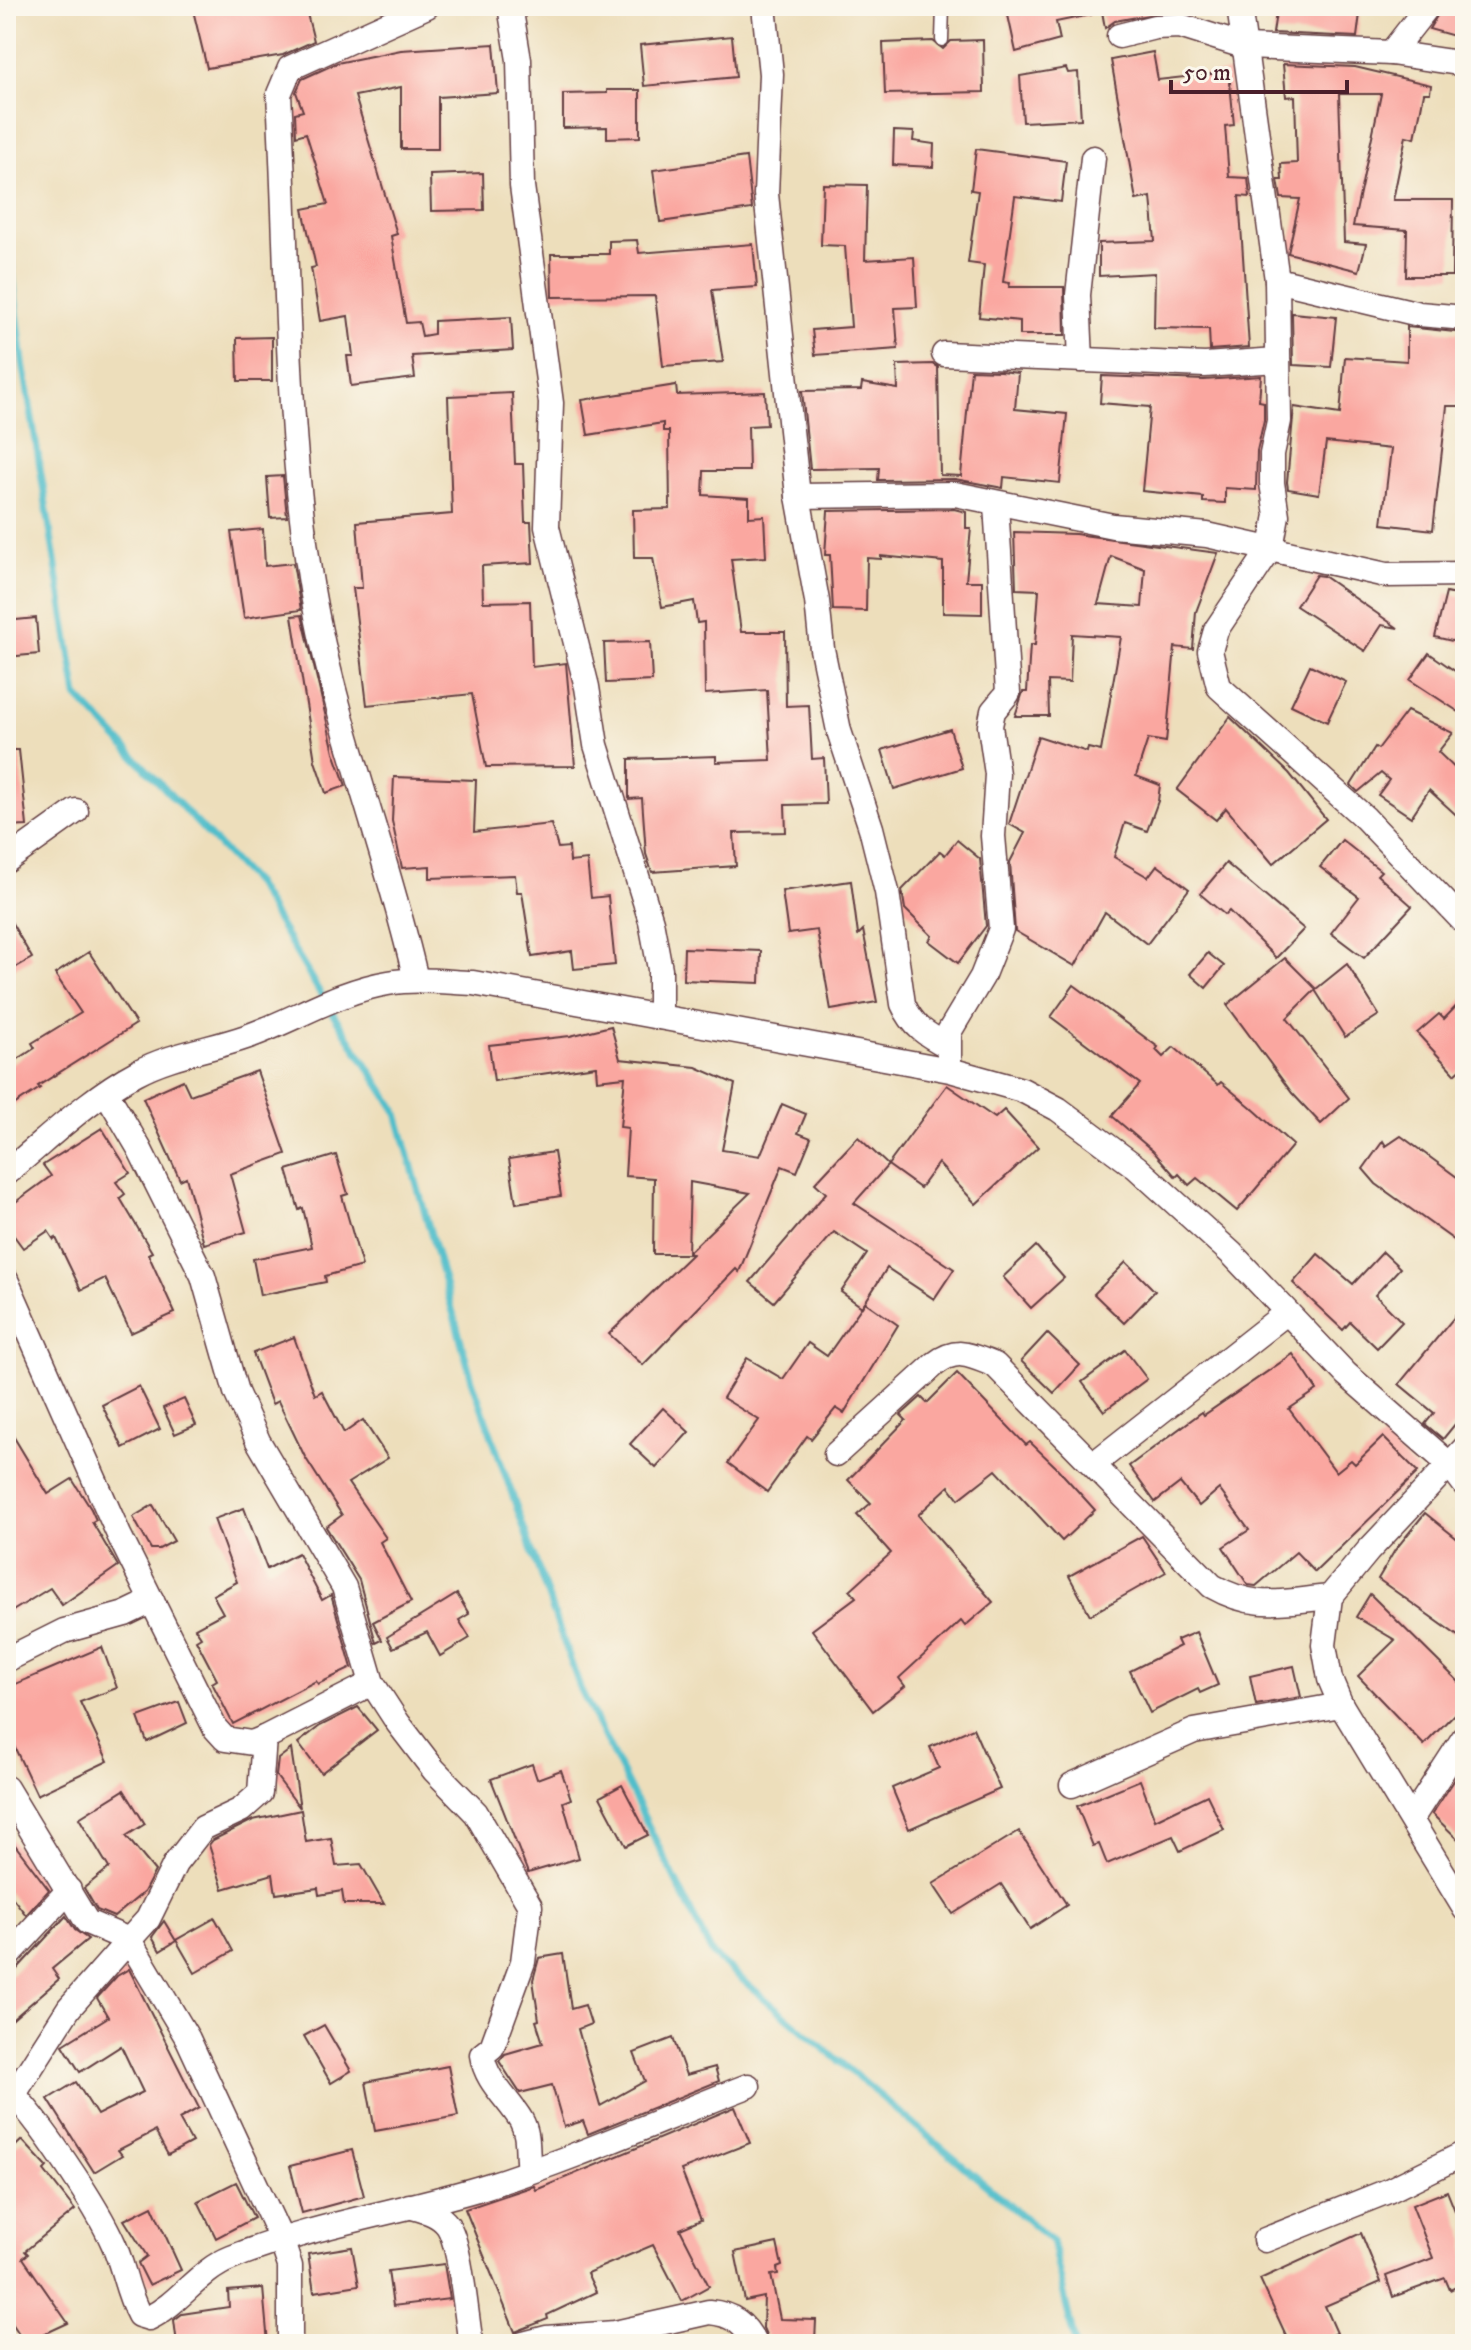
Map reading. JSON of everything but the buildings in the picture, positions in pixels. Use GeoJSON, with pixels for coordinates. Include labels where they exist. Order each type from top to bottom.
{"type":"FeatureCollection","features":[{"type":"Feature","properties":{"kind":"street"},"geometry":{"type":"LineString","coordinates":[[416,980],[386,863],[346,735],[310,580],[292,450],[279,94],[290,68],[427,6]]}},
{"type":"Feature","properties":{"kind":"street"},"geometry":{"type":"LineString","coordinates":[[510,6],[519,60],[522,186],[551,403],[547,527],[584,673],[596,745],[651,921],[660,969],[660,1017]]}},
{"type":"Feature","properties":{"kind":"street"},"geometry":{"type":"LineString","coordinates":[[764,6],[771,74],[766,194],[798,496],[817,601],[822,649],[839,731],[871,828],[887,892],[903,1004],[911,1021],[949,1058]]}},
{"type":"Feature","properties":{"kind":"street"},"geometry":{"type":"LineString","coordinates":[[1239,6],[1277,280],[1279,421],[1272,454],[1277,515],[1271,548],[1216,630],[1210,651],[1219,687],[1365,818],[1465,923]]}},
{"type":"Feature","properties":{"kind":"street"},"geometry":{"type":"LineString","coordinates":[[1391,53],[1428,6]]}},
{"type":"Feature","properties":{"kind":"street"},"geometry":{"type":"LineString","coordinates":[[1119,36],[1155,27],[1180,26],[1247,47],[1391,53],[1465,64]]}},
{"type":"Feature","properties":{"kind":"street"},"geometry":{"type":"LineString","coordinates":[[1081,360],[1078,295],[1093,158]]}},
{"type":"Feature","properties":{"kind":"street"},"geometry":{"type":"LineString","coordinates":[[1277,280],[1419,314],[1465,318]]}},
{"type":"Feature","properties":{"kind":"street"},"geometry":{"type":"LineString","coordinates":[[944,354],[1205,365],[1277,360]]}},
{"type":"Feature","properties":{"kind":"street"},"geometry":{"type":"LineString","coordinates":[[798,496],[955,494],[996,505],[1271,548],[1386,575],[1465,574]]}},
{"type":"Feature","properties":{"kind":"street"},"geometry":{"type":"LineString","coordinates":[[949,1058],[956,1018],[982,977],[986,959],[1001,929],[993,836],[997,774],[990,726],[993,711],[1008,693],[996,505]]}},
{"type":"Feature","properties":{"kind":"street"},"geometry":{"type":"LineString","coordinates":[[6,861],[76,811]]}},
{"type":"Feature","properties":{"kind":"street"},"geometry":{"type":"LineString","coordinates":[[6,1173],[106,1092],[173,1057],[246,1037],[326,1003],[385,983],[416,980],[473,983],[660,1017],[949,1058],[1058,1109],[1136,1167],[1232,1254],[1346,1374],[1457,1456],[1465,1485]]}},
{"type":"Feature","properties":{"kind":"street"},"geometry":{"type":"LineString","coordinates":[[106,1092],[139,1148],[203,1276],[236,1392],[258,1441],[344,1587],[372,1683],[434,1770],[476,1813],[530,1906],[523,1962],[492,2047],[482,2055],[484,2070],[522,2121],[528,2139],[529,2170]]}},
{"type":"Feature","properties":{"kind":"street"},"geometry":{"type":"LineString","coordinates":[[6,1280],[152,1601],[215,1728],[225,1739],[252,1743],[372,1683]]}},
{"type":"Feature","properties":{"kind":"street"},"geometry":{"type":"LineString","coordinates":[[1095,1463],[1286,1313]]}},
{"type":"Feature","properties":{"kind":"street"},"geometry":{"type":"LineString","coordinates":[[836,1454],[935,1364],[949,1354],[961,1351],[995,1365],[1095,1463],[1212,1586],[1254,1604],[1330,1597]]}},
{"type":"Feature","properties":{"kind":"street"},"geometry":{"type":"LineString","coordinates":[[1457,1456],[1368,1551],[1330,1597],[1324,1645],[1330,1679],[1341,1705],[1465,1909]]}},
{"type":"Feature","properties":{"kind":"street"},"geometry":{"type":"LineString","coordinates":[[6,1660],[64,1631],[125,1614],[152,1601]]}},
{"type":"Feature","properties":{"kind":"street"},"geometry":{"type":"LineString","coordinates":[[1072,1785],[1194,1731],[1341,1705]]}},
{"type":"Feature","properties":{"kind":"street"},"geometry":{"type":"LineString","coordinates":[[1412,1818],[1465,1736]]}},
{"type":"Feature","properties":{"kind":"street"},"geometry":{"type":"LineString","coordinates":[[264,1738],[260,1793],[241,1810],[203,1828],[175,1864],[148,1919],[69,2008],[9,2096],[88,2199],[114,2244],[139,2315],[149,2318],[164,2311],[205,2272],[227,2259],[281,2239],[489,2185],[748,2086]]}},
{"type":"Feature","properties":{"kind":"street"},"geometry":{"type":"LineString","coordinates":[[6,1788],[87,1922],[129,1940],[188,2039],[281,2239],[290,2266],[290,2344]]}},
{"type":"Feature","properties":{"kind":"street"},"geometry":{"type":"LineString","coordinates":[[6,1958],[69,1890]]}},
{"type":"Feature","properties":{"kind":"street"},"geometry":{"type":"LineString","coordinates":[[1265,2240],[1388,2191],[1465,2153]]}},
{"type":"Feature","properties":{"kind":"street"},"geometry":{"type":"LineString","coordinates":[[409,2206],[432,2213],[448,2225],[471,2344]]}},
{"type":"Feature","properties":{"kind":"street"},"geometry":{"type":"LineString","coordinates":[[523,2344],[546,2338],[615,2333],[709,2312],[724,2313],[745,2325],[755,2344]]}},
{"type":"Feature","properties":{"kind":"lane"},"geometry":{"type":"LineString","coordinates":[[942,40],[943,6]]}},
{"type":"Feature","properties":{"kind":"waterway"},"geometry":{"type":"LineString","coordinates":[[6,218],[23,362],[77,696],[255,884],[326,1003],[396,1110],[472,1380],[580,1688],[712,1954],[1052,2241],[1075,2344]]}}]}
